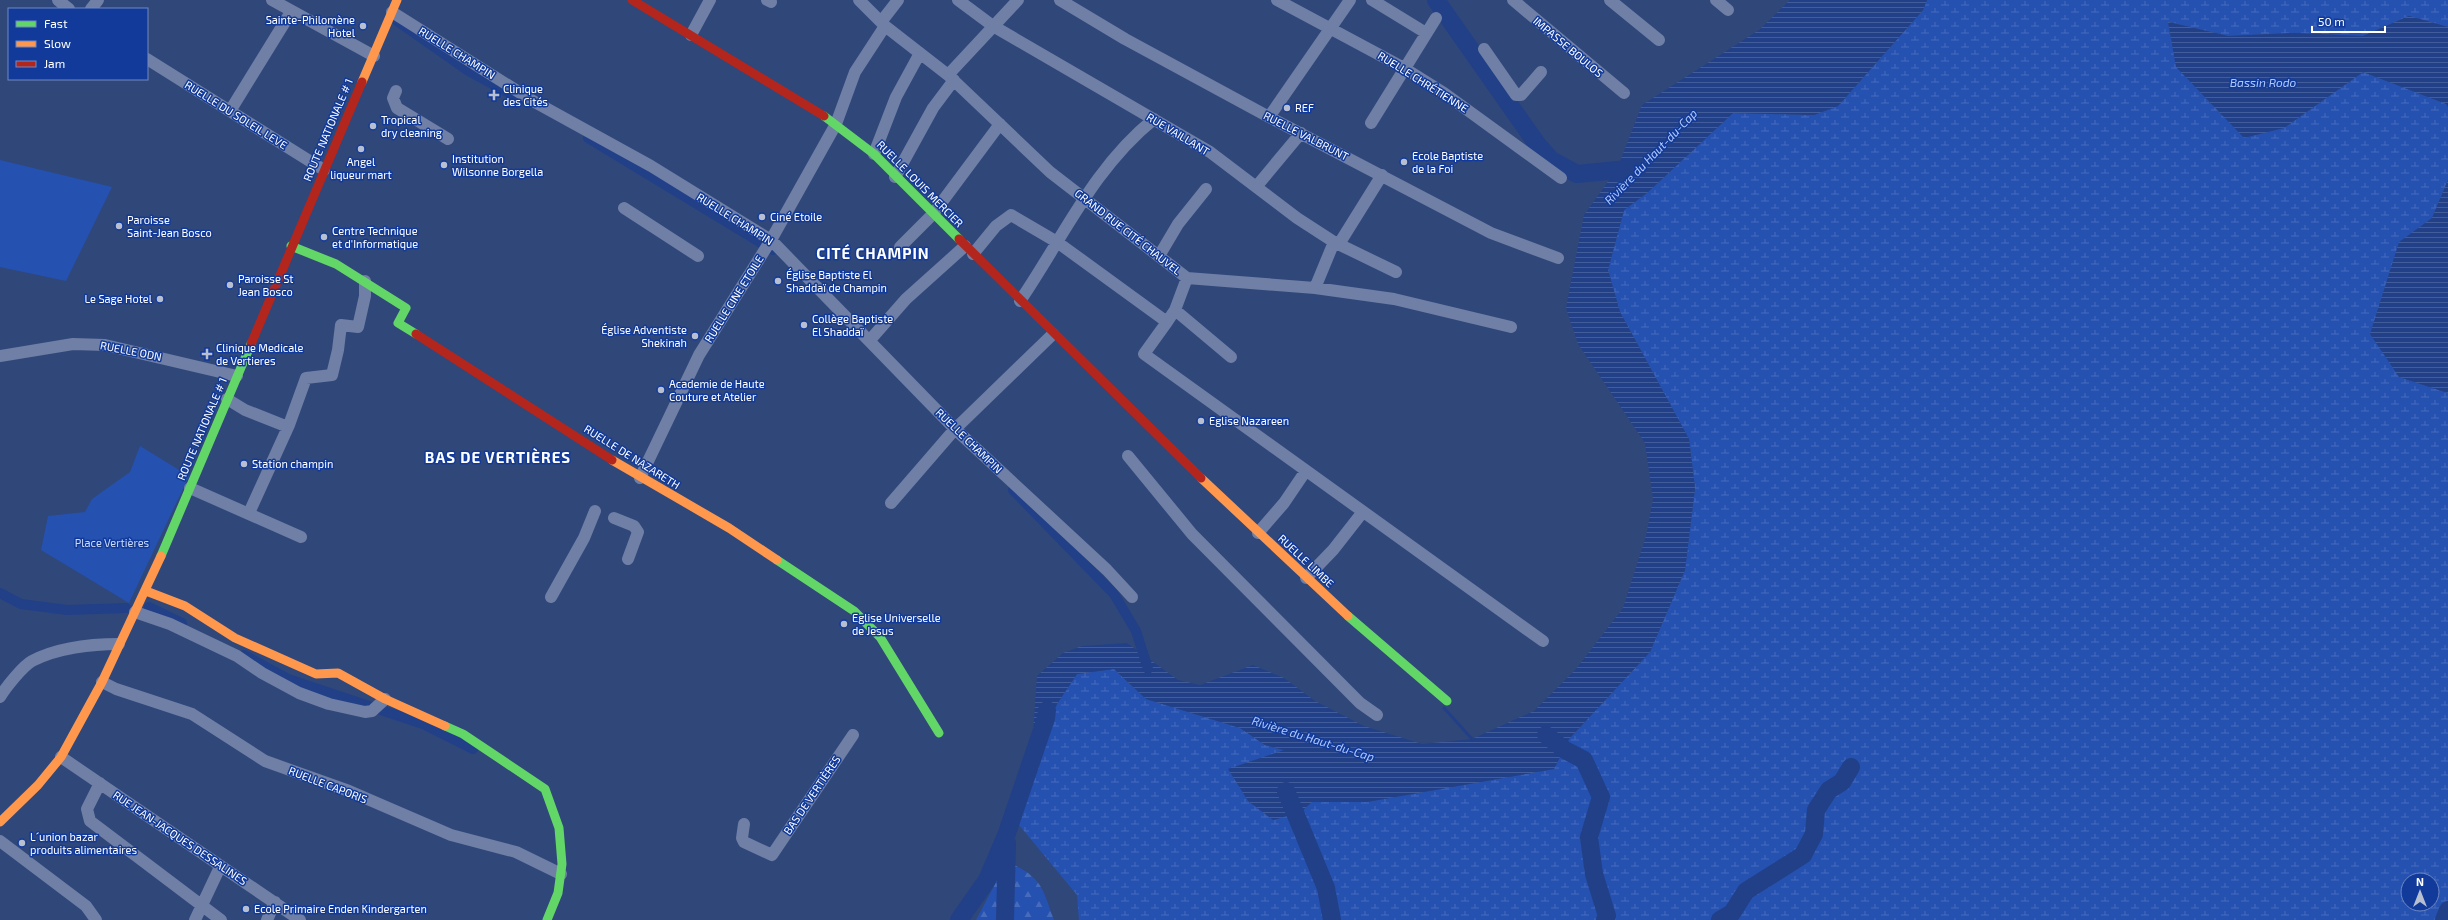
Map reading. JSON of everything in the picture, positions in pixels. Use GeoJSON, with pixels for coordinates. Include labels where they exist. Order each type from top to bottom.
{"type":"FeatureCollection","features":[{"type":"Feature","properties":{"kind":"street"},"geometry":{"type":"LineString","coordinates":[[58,0],[69,8]]}},
{"type":"Feature","properties":{"kind":"street"},"geometry":{"type":"LineString","coordinates":[[92,8],[98,0]]}},
{"type":"Feature","properties":{"kind":"street"},"geometry":{"type":"LineString","coordinates":[[272,0],[291,12],[374,56]]}},
{"type":"Feature","properties":{"kind":"street","name":"ROUTE NATIONALE # 1"},"geometry":{"type":"LineString","coordinates":[[0,822],[38,785],[61,757],[102,682],[119,644],[146,591],[291,246],[397,0]]}},
{"type":"Feature","properties":{"kind":"street","name":"RUELLE LOUIS MERCIER"},"geometry":{"type":"LineString","coordinates":[[632,0],[836,124],[874,154],[1153,433]]}},
{"type":"Feature","properties":{"kind":"street"},"geometry":{"type":"LineString","coordinates":[[690,35],[710,0]]}},
{"type":"Feature","properties":{"kind":"street","name":"GRAND RUE CITÉ CHAUVEL"},"geometry":{"type":"LineString","coordinates":[[859,0],[883,24],[951,78],[1050,172],[1187,278],[1315,288],[1394,299],[1511,328]]}},
{"type":"Feature","properties":{"kind":"street","name":"RUELLE CINE ETOILE"},"geometry":{"type":"LineString","coordinates":[[640,478],[699,355],[771,240],[836,124],[855,72],[898,0]]}},
{"type":"Feature","properties":{"kind":"street","name":"RUE VAILLANT"},"geometry":{"type":"LineString","coordinates":[[958,0],[994,26],[1210,152],[1297,218],[1336,243],[1396,272]]}},
{"type":"Feature","properties":{"kind":"street"},"geometry":{"type":"LineString","coordinates":[[896,177],[951,78],[994,26],[1018,0]]}},
{"type":"Feature","properties":{"kind":"street","name":"RUELLE VALBRUNT"},"geometry":{"type":"LineString","coordinates":[[1060,0],[1077,4],[1134,44],[1269,117],[1382,174],[1491,233],[1558,258]]}},
{"type":"Feature","properties":{"kind":"street","name":"RUELLE CHRÉTIENNE"},"geometry":{"type":"LineString","coordinates":[[1277,0],[1404,68],[1450,97],[1561,178]]}},
{"type":"Feature","properties":{"kind":"street"},"geometry":{"type":"LineString","coordinates":[[1269,117],[1350,0]]}},
{"type":"Feature","properties":{"kind":"street"},"geometry":{"type":"LineString","coordinates":[[1372,0],[1426,33]]}},
{"type":"Feature","properties":{"kind":"street","name":"IMPASSE BOULOS"},"geometry":{"type":"LineString","coordinates":[[1513,0],[1624,93]]}},
{"type":"Feature","properties":{"kind":"street"},"geometry":{"type":"LineString","coordinates":[[1610,0],[1659,40]]}},
{"type":"Feature","properties":{"kind":"street"},"geometry":{"type":"LineString","coordinates":[[1716,0],[1728,10]]}},
{"type":"Feature","properties":{"kind":"street"},"geometry":{"type":"LineString","coordinates":[[230,111],[291,12]]}},
{"type":"Feature","properties":{"kind":"street","name":"RUELLE CHAMPIN"},"geometry":{"type":"LineString","coordinates":[[392,12],[533,101],[651,166],[771,240],[955,429],[1060,527],[1132,597]]}},
{"type":"Feature","properties":{"kind":"street"},"geometry":{"type":"LineString","coordinates":[[1371,123],[1436,18]]}},
{"type":"Feature","properties":{"kind":"street"},"geometry":{"type":"LineString","coordinates":[[1484,49],[1512,92],[1518,96],[1522,95],[1541,72]]}},
{"type":"Feature","properties":{"kind":"street"},"geometry":{"type":"LineString","coordinates":[[874,154],[896,97],[920,53]]}},
{"type":"Feature","properties":{"kind":"street","name":"RUELLE DU SOLEIL LEVE"},"geometry":{"type":"LineString","coordinates":[[148,60],[324,170]]}},
{"type":"Feature","properties":{"kind":"street"},"geometry":{"type":"LineString","coordinates":[[396,91],[393,98],[394,104],[397,108],[448,138]]}},
{"type":"Feature","properties":{"kind":"street"},"geometry":{"type":"LineString","coordinates":[[1020,301],[1083,197],[1120,150],[1154,119]]}},
{"type":"Feature","properties":{"kind":"street"},"geometry":{"type":"LineString","coordinates":[[900,247],[933,214],[1000,124]]}},
{"type":"Feature","properties":{"kind":"street"},"geometry":{"type":"LineString","coordinates":[[1256,187],[1300,133]]}},
{"type":"Feature","properties":{"kind":"street"},"geometry":{"type":"LineString","coordinates":[[1315,288],[1336,243],[1382,174]]}},
{"type":"Feature","properties":{"kind":"street"},"geometry":{"type":"LineString","coordinates":[[1159,256],[1178,224],[1206,189]]}},
{"type":"Feature","properties":{"kind":"street"},"geometry":{"type":"LineString","coordinates":[[624,208],[698,256]]}},
{"type":"Feature","properties":{"kind":"street"},"geometry":{"type":"LineString","coordinates":[[870,340],[906,299],[1011,215],[1057,242],[1167,322]]}},
{"type":"Feature","properties":{"kind":"street","name":"RUELLE DE NAZARETH"},"geometry":{"type":"LineString","coordinates":[[291,246],[310,250],[365,281],[406,308],[398,323],[640,478],[729,528],[854,611],[880,637],[939,732]]}},
{"type":"Feature","properties":{"kind":"street"},"geometry":{"type":"LineString","coordinates":[[1187,278],[1175,310],[1144,354],[1305,472],[1543,641]]}},
{"type":"Feature","properties":{"kind":"street"},"geometry":{"type":"LineString","coordinates":[[249,513],[288,427],[306,378],[332,375],[338,350],[341,324],[358,327],[365,296],[365,281]]}},
{"type":"Feature","properties":{"kind":"street"},"geometry":{"type":"LineString","coordinates":[[1175,310],[1231,357]]}},
{"type":"Feature","properties":{"kind":"street"},"geometry":{"type":"LineString","coordinates":[[891,503],[955,429],[1053,334]]}},
{"type":"Feature","properties":{"kind":"street","name":"RUELLE ODN"},"geometry":{"type":"LineString","coordinates":[[0,356],[72,344],[105,345],[237,376]]}},
{"type":"Feature","properties":{"kind":"street"},"geometry":{"type":"LineString","coordinates":[[227,399],[245,410],[288,427]]}},
{"type":"Feature","properties":{"kind":"street","name":"RUELLE LIMBE"},"geometry":{"type":"LineString","coordinates":[[1153,433],[1306,578],[1390,653],[1447,701]]}},
{"type":"Feature","properties":{"kind":"street"},"geometry":{"type":"LineString","coordinates":[[1128,456],[1192,534],[1360,703],[1378,715]]}},
{"type":"Feature","properties":{"kind":"street"},"geometry":{"type":"LineString","coordinates":[[1258,533],[1284,503],[1305,472]]}},
{"type":"Feature","properties":{"kind":"street"},"geometry":{"type":"LineString","coordinates":[[190,488],[205,496],[249,513],[301,537]]}},
{"type":"Feature","properties":{"kind":"street"},"geometry":{"type":"LineString","coordinates":[[551,597],[584,538],[595,511]]}},
{"type":"Feature","properties":{"kind":"street"},"geometry":{"type":"LineString","coordinates":[[1306,578],[1333,550],[1362,513]]}},
{"type":"Feature","properties":{"kind":"street"},"geometry":{"type":"LineString","coordinates":[[614,518],[634,526],[638,532],[628,558]]}},
{"type":"Feature","properties":{"kind":"street"},"geometry":{"type":"LineString","coordinates":[[146,591],[185,606],[235,638],[316,674],[338,673],[385,699],[463,734],[544,789],[559,828],[561,874],[558,893],[547,920]]}},
{"type":"Feature","properties":{"kind":"street"},"geometry":{"type":"LineString","coordinates":[[135,612],[170,624],[237,656],[262,674],[300,693],[329,704],[365,712],[372,711],[385,699]]}},
{"type":"Feature","properties":{"kind":"street"},"geometry":{"type":"LineString","coordinates":[[2,690],[31,661],[78,648],[100,644],[119,644]]}},
{"type":"Feature","properties":{"kind":"street","name":"RUELLE CAPORIS"},"geometry":{"type":"LineString","coordinates":[[102,682],[116,689],[192,714],[265,761],[349,791],[451,836],[516,852],[561,874]]}},
{"type":"Feature","properties":{"kind":"street","name":"BAS DE VERTIÈRES"},"geometry":{"type":"LineString","coordinates":[[744,824],[742,838],[744,842],[772,855],[852,735]]}},
{"type":"Feature","properties":{"kind":"street","name":"RUE JEAN-JACQUES DESSALINES"},"geometry":{"type":"LineString","coordinates":[[61,757],[220,867],[300,920]]}},
{"type":"Feature","properties":{"kind":"street"},"geometry":{"type":"LineString","coordinates":[[100,783],[87,809],[90,821],[200,906],[221,920]]}},
{"type":"Feature","properties":{"kind":"street"},"geometry":{"type":"LineString","coordinates":[[0,841],[86,906],[96,920]]}},
{"type":"Feature","properties":{"kind":"street"},"geometry":{"type":"LineString","coordinates":[[195,920],[200,906],[220,867]]}},
{"type":"Feature","properties":{"kind":"street"},"geometry":{"type":"LineString","coordinates":[[267,920],[275,902]]}},
{"type":"Feature","properties":{"kind":"green space"},"geometry":{"type":"Polygon","coordinates":[[[1927,0],[2448,0],[2448,27],[2409,16],[2363,36],[2294,33],[2228,36],[2169,22],[2284,128],[2363,72],[2447,104],[2448,107],[2448,180],[2432,218],[2399,377],[2448,393],[2448,920],[1079,920],[1077,895],[1019,825],[1018,806],[1057,704],[1077,674],[1114,669],[1146,699],[1240,728],[1265,745],[1285,751],[1273,820],[1301,812],[1311,802],[1367,802],[1554,769],[1569,739],[1650,652],[1685,570],[1695,488],[1689,439],[1620,312],[1608,270],[1624,210],[1647,193],[1733,113],[1814,115],[1838,106],[1923,10],[1927,0]]]}},
{"type":"Feature","properties":{"kind":"green space"},"geometry":{"type":"Polygon","coordinates":[[[0,160],[112,187],[66,281],[0,267],[0,160]]]}},
{"type":"Feature","properties":{"kind":"green space","name":"Place Vertières"},"geometry":{"type":"Polygon","coordinates":[[[140,446],[189,476],[129,603],[41,550],[48,516],[85,512],[92,499],[130,472],[140,446]]]}},
{"type":"Feature","properties":{"kind":"green space"},"geometry":{"type":"Polygon","coordinates":[[[1014,865],[1024,870],[1037,881],[1045,894],[1054,920],[976,920],[1003,869],[1014,865]]]}},
{"type":"Feature","properties":{"kind":"water"},"geometry":{"type":"Polygon","coordinates":[[[1790,0],[1927,0],[1923,10],[1838,106],[1814,115],[1733,113],[1647,193],[1624,210],[1608,270],[1620,312],[1689,439],[1695,488],[1685,570],[1650,652],[1569,739],[1554,769],[1367,802],[1312,802],[1301,812],[1273,820],[1248,801],[1228,769],[1284,750],[1265,745],[1240,728],[1146,699],[1114,669],[1077,674],[1057,704],[1045,735],[1033,732],[1037,676],[1063,653],[1082,646],[1127,643],[1178,680],[1200,685],[1253,665],[1284,678],[1315,701],[1364,726],[1422,744],[1472,739],[1534,711],[1576,669],[1623,608],[1646,536],[1653,499],[1645,443],[1578,344],[1566,308],[1584,215],[1617,169],[1642,105],[1759,30],[1790,0]]]}},
{"type":"Feature","properties":{"kind":"water","name":"Bassin Rodo"},"geometry":{"type":"Polygon","coordinates":[[[2409,16],[2448,27],[2448,107],[2446,104],[2363,72],[2284,128],[2244,138],[2176,67],[2168,22],[2228,36],[2294,33],[2363,36],[2409,16]]]}},
{"type":"Feature","properties":{"kind":"water"},"geometry":{"type":"Polygon","coordinates":[[[2448,180],[2448,393],[2399,377],[2370,334],[2399,242],[2432,218],[2448,180]]]}},
{"type":"Feature","properties":{"kind":"waterway"},"geometry":{"type":"LineString","coordinates":[[1436,0],[1537,144],[1551,160],[1577,174],[1638,168]]}},
{"type":"Feature","properties":{"kind":"waterway"},"geometry":{"type":"LineString","coordinates":[[397,21],[467,70],[520,99]]}},
{"type":"Feature","properties":{"kind":"waterway"},"geometry":{"type":"LineString","coordinates":[[588,138],[773,250]]}},
{"type":"Feature","properties":{"kind":"waterway"},"geometry":{"type":"LineString","coordinates":[[1013,490],[1114,594],[1136,631],[1148,669]]}},
{"type":"Feature","properties":{"kind":"waterway"},"geometry":{"type":"LineString","coordinates":[[0,593],[21,604],[67,610],[126,608]]}},
{"type":"Feature","properties":{"kind":"waterway"},"geometry":{"type":"LineString","coordinates":[[149,607],[182,623]]}},
{"type":"Feature","properties":{"kind":"waterway"},"geometry":{"type":"LineString","coordinates":[[244,655],[288,679],[423,724],[473,749]]}},
{"type":"Feature","properties":{"kind":"waterway"},"geometry":{"type":"LineString","coordinates":[[1444,708],[1472,739]]}},
{"type":"Feature","properties":{"kind":"waterway","name":"Rivière du Haut-du-Cap"},"geometry":{"type":"LineString","coordinates":[[959,920],[987,880],[1007,833],[1046,718],[1047,710]]}},
{"type":"Feature","properties":{"kind":"waterway"},"geometry":{"type":"LineString","coordinates":[[1546,735],[1565,750],[1584,760],[1601,797],[1589,837],[1594,874],[1607,916],[1605,920]]}},
{"type":"Feature","properties":{"kind":"waterway"},"geometry":{"type":"LineString","coordinates":[[1720,920],[1732,913],[1746,891],[1803,855],[1814,834],[1816,810],[1829,790],[1842,782],[1851,767]]}},
{"type":"Feature","properties":{"kind":"waterway"},"geometry":{"type":"LineString","coordinates":[[1286,791],[1326,888],[1332,920]]}},
{"type":"Feature","properties":{"kind":"waterway"},"geometry":{"type":"LineString","coordinates":[[1005,920],[1007,843]]}},
{"type":"Feature","properties":{"kind":"waterway"},"geometry":{"type":"LineString","coordinates":[[2444,920],[2448,910]]}},
{"type":"Feature","properties":{"kind":"traffic: fast"},"geometry":{"type":"LineString","coordinates":[[824,116],[874,154],[959,239]]}},
{"type":"Feature","properties":{"kind":"traffic: fast"},"geometry":{"type":"LineString","coordinates":[[291,246],[336,264],[406,308],[398,323],[416,334]]}},
{"type":"Feature","properties":{"kind":"traffic: fast"},"geometry":{"type":"LineString","coordinates":[[161,556],[251,344]]}},
{"type":"Feature","properties":{"kind":"traffic: fast"},"geometry":{"type":"LineString","coordinates":[[777,560],[854,611],[880,637],[939,733]]}},
{"type":"Feature","properties":{"kind":"traffic: fast"},"geometry":{"type":"LineString","coordinates":[[1348,616],[1447,701]]}},
{"type":"Feature","properties":{"kind":"traffic: fast"},"geometry":{"type":"LineString","coordinates":[[445,726],[463,734],[545,789],[559,828],[562,864],[558,893],[547,920]]}},
{"type":"Feature","properties":{"kind":"traffic: slow"},"geometry":{"type":"LineString","coordinates":[[362,82],[397,0]]}},
{"type":"Feature","properties":{"kind":"traffic: slow"},"geometry":{"type":"LineString","coordinates":[[612,460],[729,528],[777,560]]}},
{"type":"Feature","properties":{"kind":"traffic: slow"},"geometry":{"type":"LineString","coordinates":[[1201,478],[1348,616]]}},
{"type":"Feature","properties":{"kind":"traffic: slow"},"geometry":{"type":"LineString","coordinates":[[0,822],[38,785],[61,757],[102,682],[161,556]]}},
{"type":"Feature","properties":{"kind":"traffic: slow"},"geometry":{"type":"LineString","coordinates":[[146,591],[185,606],[235,638],[316,674],[338,673],[385,699],[445,726]]}},
{"type":"Feature","properties":{"kind":"traffic: jam"},"geometry":{"type":"LineString","coordinates":[[632,0],[824,116]]}},
{"type":"Feature","properties":{"kind":"traffic: jam"},"geometry":{"type":"LineString","coordinates":[[251,344],[362,82]]}},
{"type":"Feature","properties":{"kind":"traffic: jam"},"geometry":{"type":"LineString","coordinates":[[959,239],[1201,478]]}},
{"type":"Feature","properties":{"kind":"traffic: jam"},"geometry":{"type":"LineString","coordinates":[[416,334],[612,460]]}},
{"type":"Feature","properties":{"kind":"place","name":"Sainte-Philomène Hotel"},"geometry":{"type":"Point","coordinates":[363,26]}},
{"type":"Feature","properties":{"kind":"place","name":"Clinique des Cités"},"geometry":{"type":"Point","coordinates":[494,95]}},
{"type":"Feature","properties":{"kind":"place","name":"REF"},"geometry":{"type":"Point","coordinates":[1287,108]}},
{"type":"Feature","properties":{"kind":"place","name":"Tropical dry cleaning"},"geometry":{"type":"Point","coordinates":[373,126]}},
{"type":"Feature","properties":{"kind":"place","name":"Angel liqueur mart"},"geometry":{"type":"Point","coordinates":[361,149]}},
{"type":"Feature","properties":{"kind":"place","name":"Ecole Baptiste de la Foi"},"geometry":{"type":"Point","coordinates":[1404,162]}},
{"type":"Feature","properties":{"kind":"place","name":"Institution Wilsonne Borgella"},"geometry":{"type":"Point","coordinates":[444,165]}},
{"type":"Feature","properties":{"kind":"place","name":"Ciné Etoile"},"geometry":{"type":"Point","coordinates":[762,217]}},
{"type":"Feature","properties":{"kind":"place","name":"Paroisse Saint-Jean Bosco"},"geometry":{"type":"Point","coordinates":[119,226]}},
{"type":"Feature","properties":{"kind":"place","name":"Centre Technique et d'Informatique"},"geometry":{"type":"Point","coordinates":[324,237]}},
{"type":"Feature","properties":{"kind":"place","name":"Église Baptiste El Shaddaï de Champin"},"geometry":{"type":"Point","coordinates":[778,281]}},
{"type":"Feature","properties":{"kind":"place","name":"Paroisse St Jean Bosco"},"geometry":{"type":"Point","coordinates":[230,285]}},
{"type":"Feature","properties":{"kind":"place","name":"Le Sage Hotel"},"geometry":{"type":"Point","coordinates":[160,299]}},
{"type":"Feature","properties":{"kind":"place","name":"Collège Baptiste El Shaddaï"},"geometry":{"type":"Point","coordinates":[804,325]}},
{"type":"Feature","properties":{"kind":"place","name":"Église Adventiste Shekinah"},"geometry":{"type":"Point","coordinates":[695,336]}},
{"type":"Feature","properties":{"kind":"place","name":"Clinique Medicale de Vertieres"},"geometry":{"type":"Point","coordinates":[207,354]}},
{"type":"Feature","properties":{"kind":"place","name":"Academie de Haute Couture et Atelier"},"geometry":{"type":"Point","coordinates":[661,390]}},
{"type":"Feature","properties":{"kind":"place","name":"Eglise Nazareen"},"geometry":{"type":"Point","coordinates":[1201,421]}},
{"type":"Feature","properties":{"kind":"place","name":"Station champin"},"geometry":{"type":"Point","coordinates":[244,464]}},
{"type":"Feature","properties":{"kind":"place","name":"Eglise Universelle de Jesus"},"geometry":{"type":"Point","coordinates":[844,624]}},
{"type":"Feature","properties":{"kind":"place","name":"L´union bazar produits alimentaires"},"geometry":{"type":"Point","coordinates":[22,843]}},
{"type":"Feature","properties":{"kind":"place","name":"Ecole Primaire Enden Kindergarten"},"geometry":{"type":"Point","coordinates":[246,909]}},
{"type":"Feature","properties":{"kind":"district","name":"CITÉ CHAMPIN"},"geometry":{"type":"Point","coordinates":[873,254]}},
{"type":"Feature","properties":{"kind":"district","name":"BAS DE VERTIÈRES"},"geometry":{"type":"Point","coordinates":[498,458]}}]}
